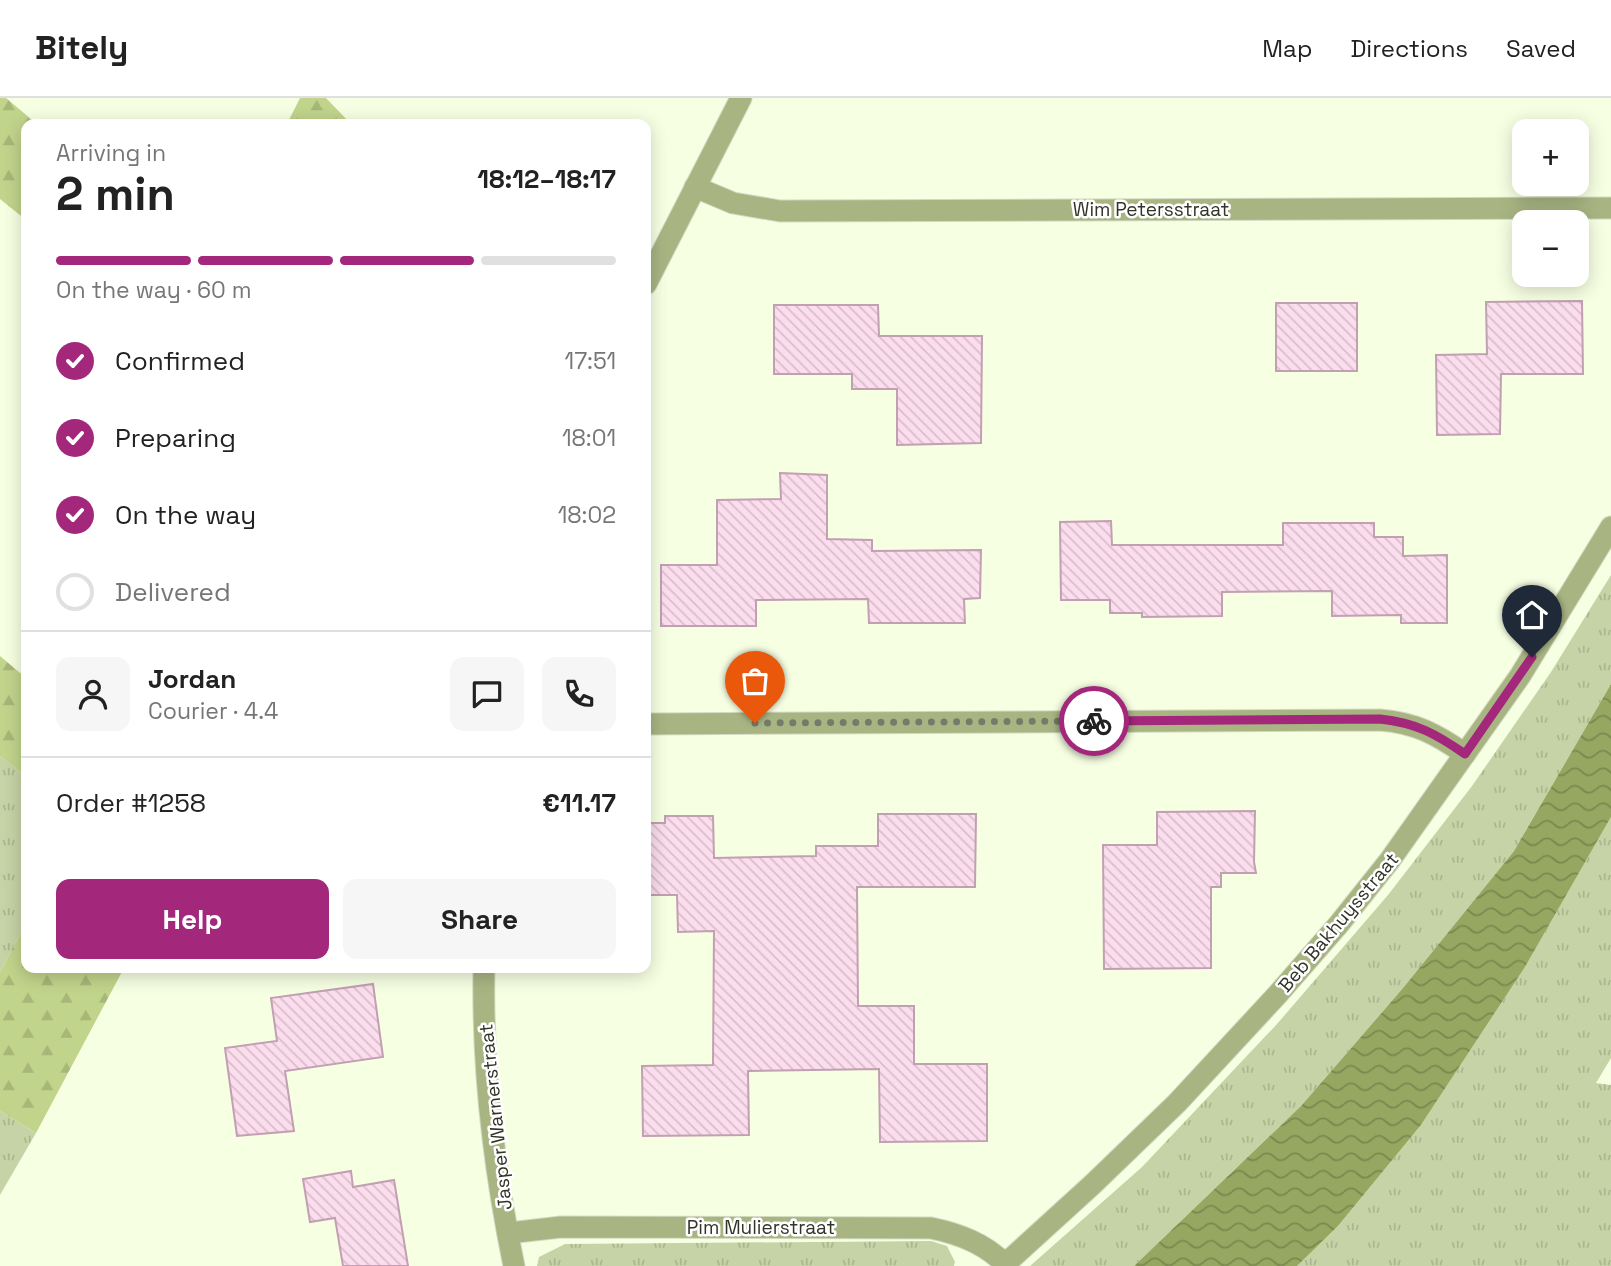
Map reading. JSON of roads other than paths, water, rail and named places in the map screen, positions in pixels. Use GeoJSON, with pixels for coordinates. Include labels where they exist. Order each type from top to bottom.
{"type":"FeatureCollection","features":[{"type":"Feature","properties":{"kind":"street"},"geometry":{"type":"LineString","coordinates":[[651,275],[741,98]]}},
{"type":"Feature","properties":{"kind":"street","name":"Wim Petersstraat"},"geometry":{"type":"LineString","coordinates":[[695,187],[733,203],[780,211],[1611,208]]}},
{"type":"Feature","properties":{"kind":"street","name":"Beb Bakhuysstraat"},"geometry":{"type":"LineString","coordinates":[[1004,1265],[1177,1102],[1278,994],[1390,860],[1520,676],[1611,527]]}},
{"type":"Feature","properties":{"kind":"street"},"geometry":{"type":"LineString","coordinates":[[651,724],[1380,719],[1424,728],[1465,754]]}},
{"type":"Feature","properties":{"kind":"street","name":"Jasper Warnerstraat"},"geometry":{"type":"LineString","coordinates":[[484,973],[490,1097],[514,1266]]}},
{"type":"Feature","properties":{"kind":"street","name":"Pim Mulierstraat"},"geometry":{"type":"LineString","coordinates":[[508,1233],[561,1227],[931,1228],[977,1242],[993,1252],[1004,1265]]}},
{"type":"Feature","properties":{"kind":"water"},"geometry":{"type":"Polygon","coordinates":[[[1611,684],[1611,817],[1525,967],[1421,1125],[1338,1226],[1297,1266],[1134,1266],[1301,1106],[1403,988],[1514,851],[1611,684]]]}}]}
